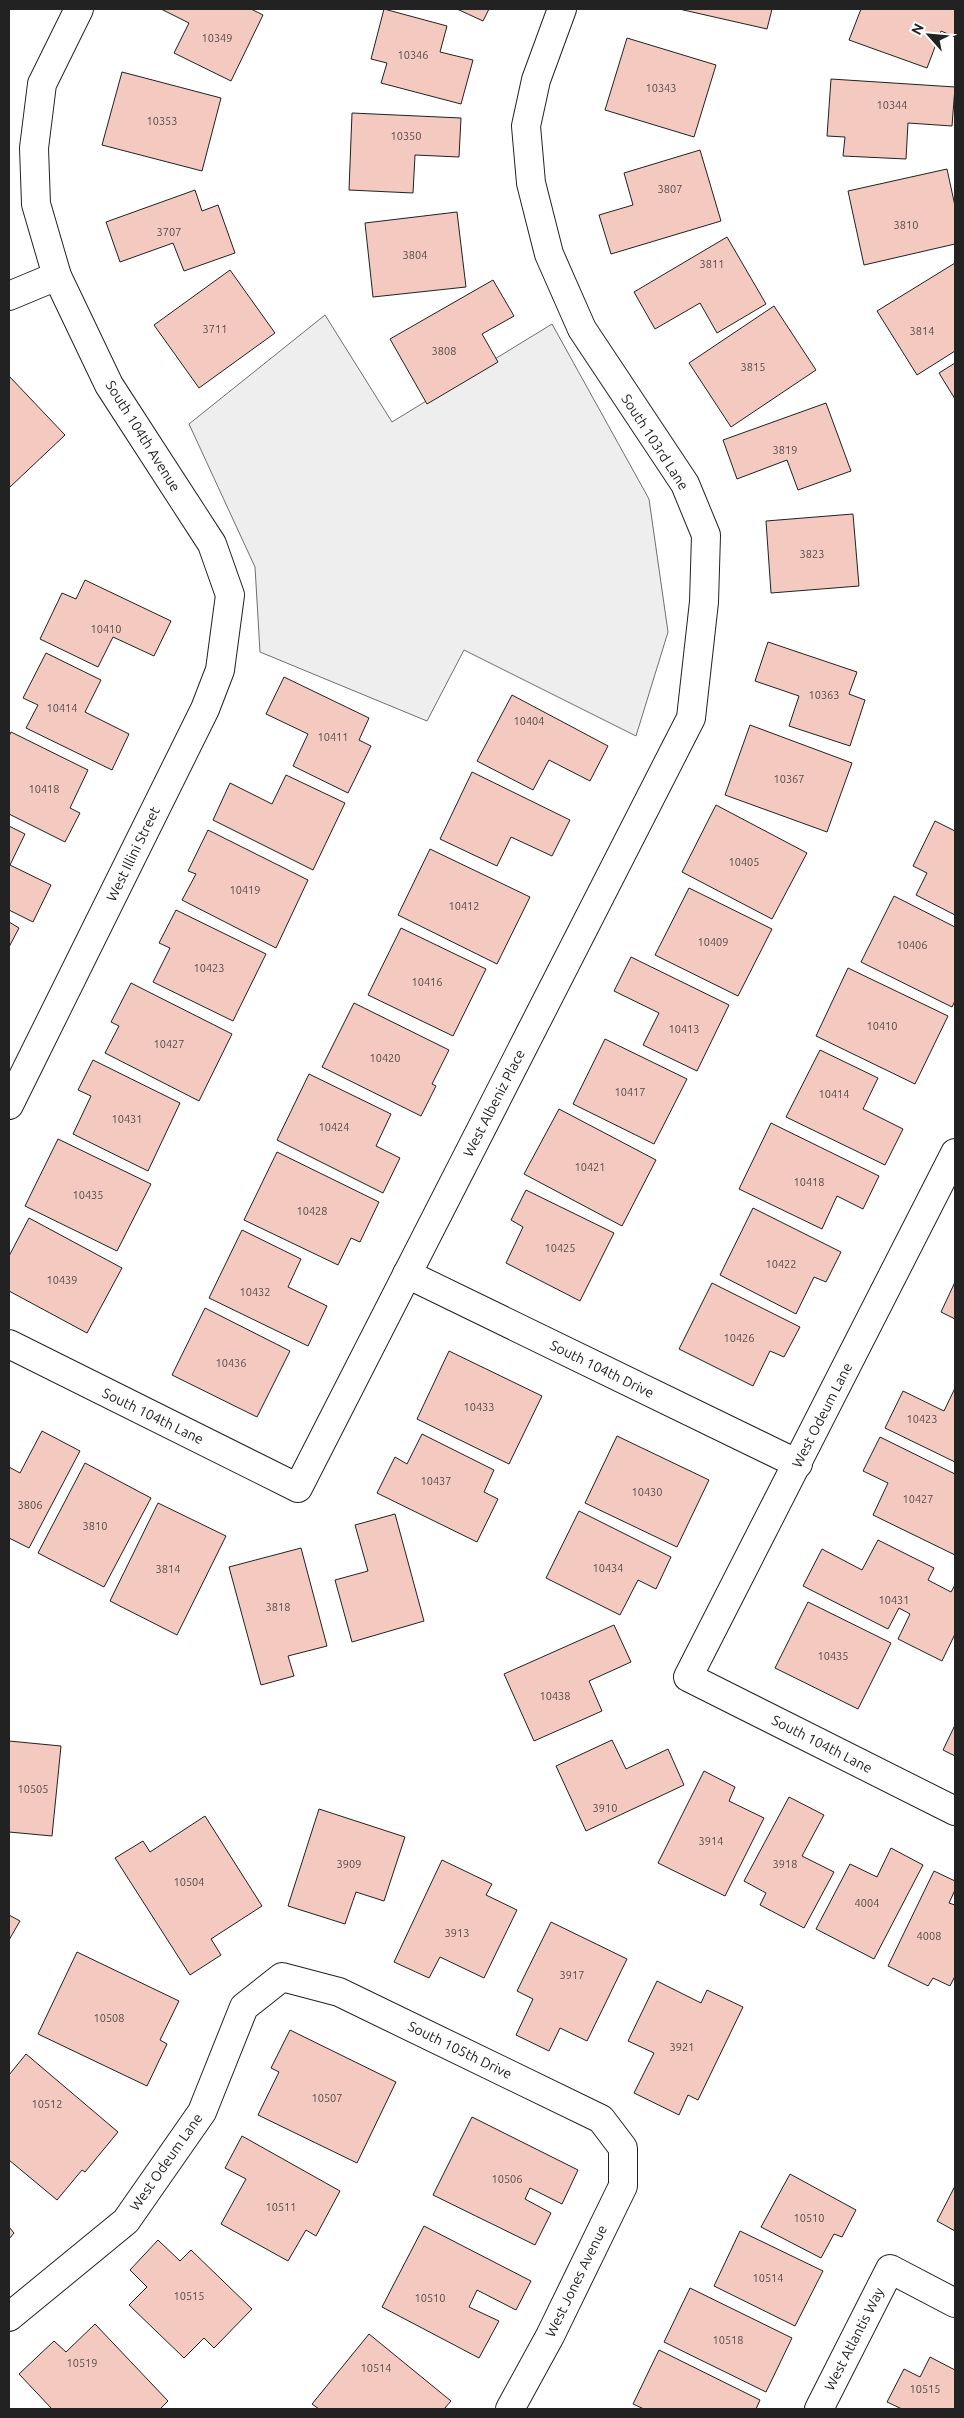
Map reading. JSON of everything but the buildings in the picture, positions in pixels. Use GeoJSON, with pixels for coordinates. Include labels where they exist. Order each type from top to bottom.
{"type":"FeatureCollection","features":[{"type":"Feature","properties":{"kind":"street","name":"South 104th Avenue"},"geometry":{"type":"LineString","coordinates":[[78,9],[42,84],[34,148],[36,204],[57,276],[110,385],[212,544],[230,595]]}},
{"type":"Feature","properties":{"kind":"street","name":"South 103rd Lane"},"geometry":{"type":"LineString","coordinates":[[562,9],[536,80],[526,126],[531,182],[549,254],[582,329],[685,484],[706,535],[704,602],[690,718]]}},
{"type":"Feature","properties":{"kind":"street"},"geometry":{"type":"LineString","coordinates":[[9,296],[57,276]]}},
{"type":"Feature","properties":{"kind":"street","name":"West Illini Street"},"geometry":{"type":"LineString","coordinates":[[9,1105],[205,709],[220,670],[230,595]]}},
{"type":"Feature","properties":{"kind":"street","name":"West Albeniz Place"},"geometry":{"type":"LineString","coordinates":[[298,1488],[690,718]]}},
{"type":"Feature","properties":{"kind":"street","name":"West Odeum Lane"},"geometry":{"type":"LineString","coordinates":[[688,1677],[955,1153]]}},
{"type":"Feature","properties":{"kind":"street","name":"South 104th Drive"},"geometry":{"type":"LineString","coordinates":[[407,1274],[798,1464]]}},
{"type":"Feature","properties":{"kind":"street","name":"South 104th Lane"},"geometry":{"type":"LineString","coordinates":[[9,1344],[298,1488]]}},
{"type":"Feature","properties":{"kind":"street","name":"South 104th Lane"},"geometry":{"type":"LineString","coordinates":[[688,1677],[955,1811]]}},
{"type":"Feature","properties":{"kind":"street","name":"West Odeum Lane"},"geometry":{"type":"LineString","coordinates":[[9,2317],[126,2221],[202,2112],[244,2007],[282,1977]]}},
{"type":"Feature","properties":{"kind":"street","name":"South 105th Drive"},"geometry":{"type":"LineString","coordinates":[[282,1977],[339,1992],[601,2119],[623,2148]]}},
{"type":"Feature","properties":{"kind":"street","name":"West Jones Avenue"},"geometry":{"type":"LineString","coordinates":[[510,2409],[550,2336],[623,2186],[623,2148]]}},
{"type":"Feature","properties":{"kind":"street","name":"West Atlantis Way"},"geometry":{"type":"LineString","coordinates":[[819,2409],[890,2269],[955,2304]]}},
{"type":"Feature","properties":{"kind":"shaded area"},"geometry":{"type":"Polygon","coordinates":[[[325,315],[392,422],[552,324],[649,499],[668,632],[636,736],[464,650],[427,721],[260,652],[255,567],[189,424],[325,315]]]}}]}
